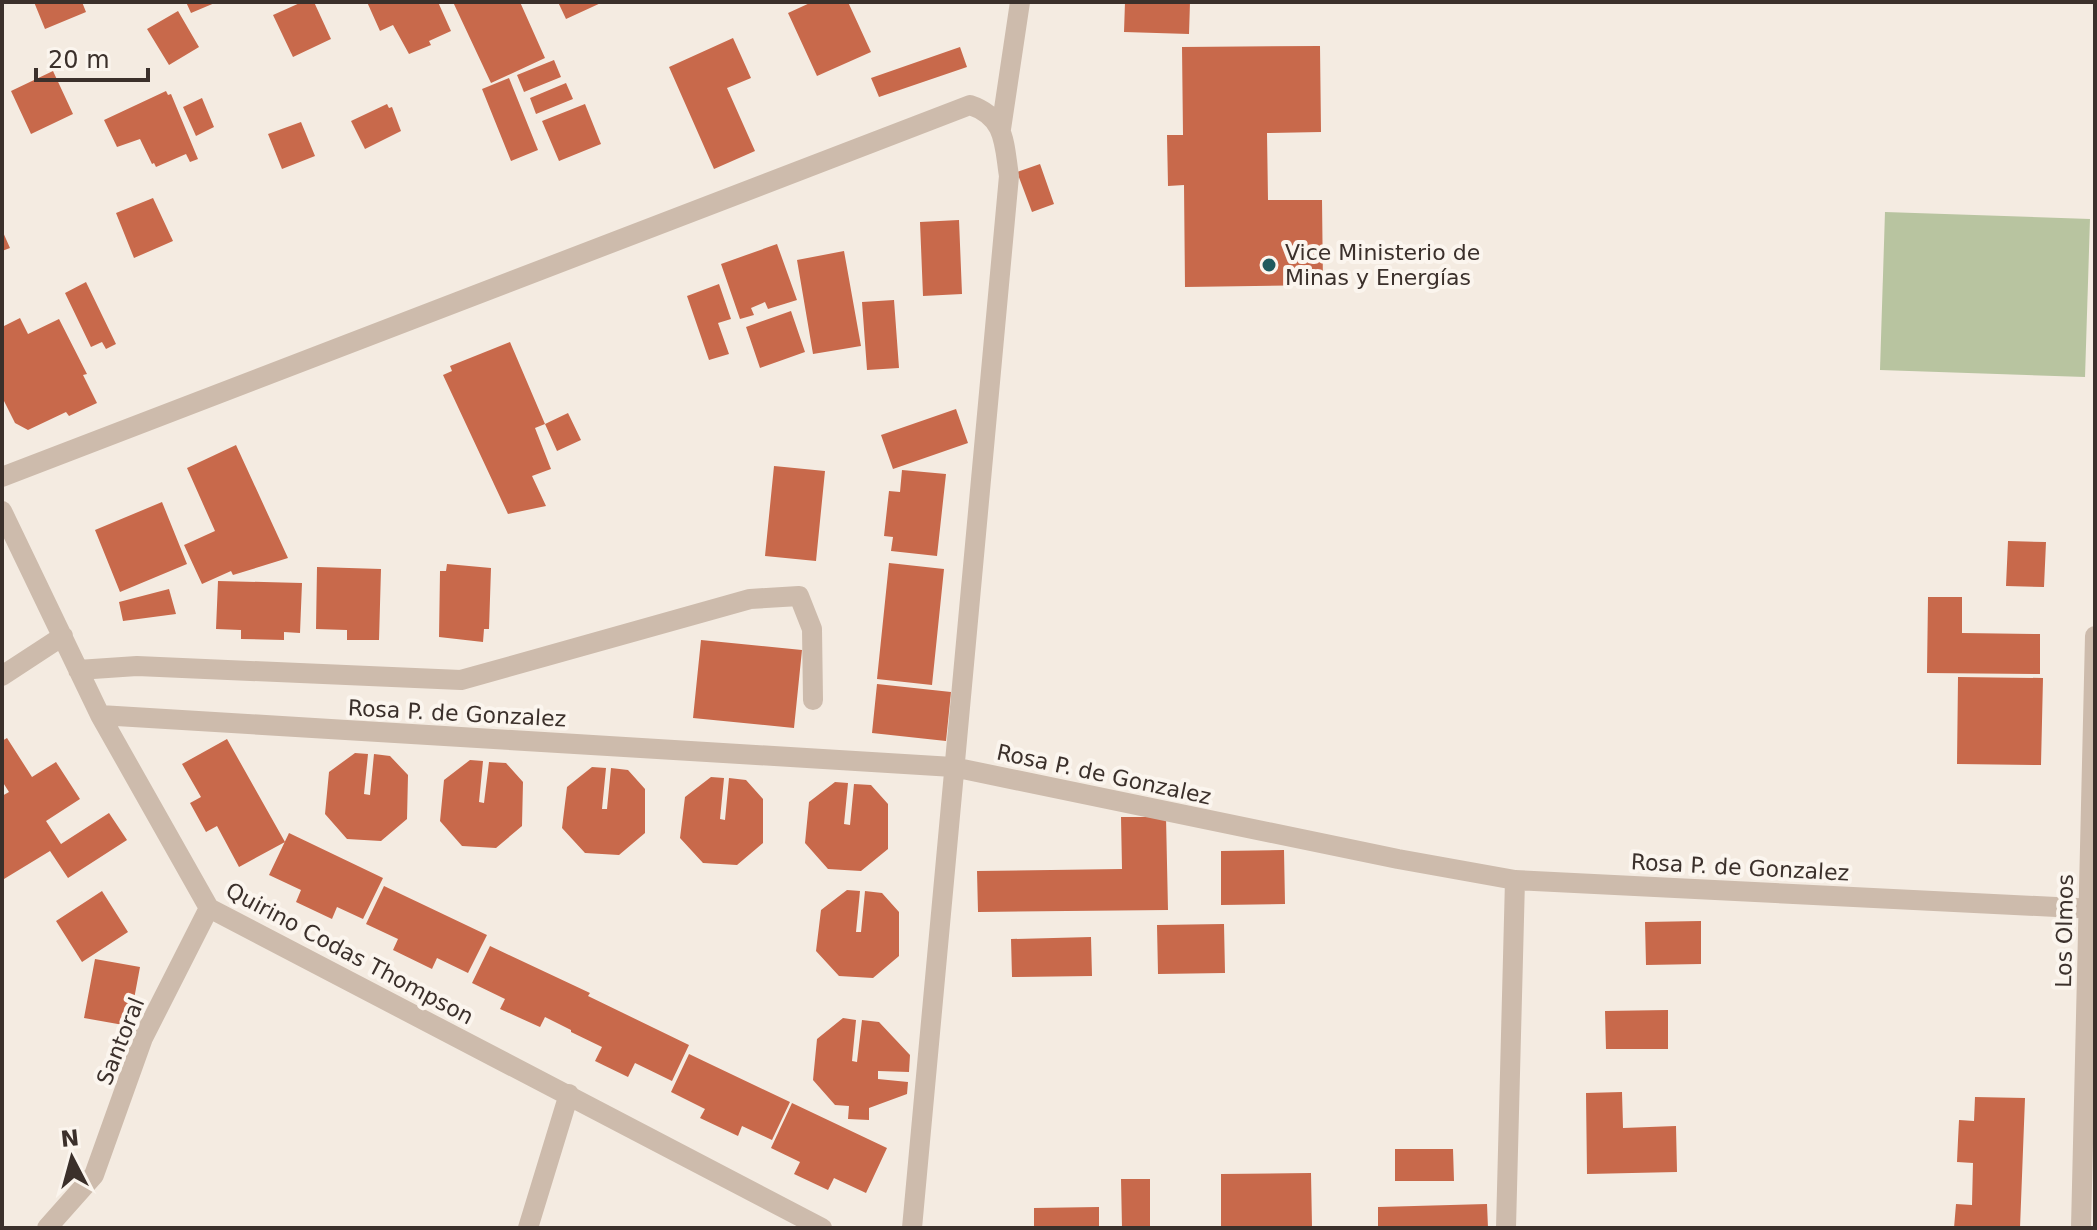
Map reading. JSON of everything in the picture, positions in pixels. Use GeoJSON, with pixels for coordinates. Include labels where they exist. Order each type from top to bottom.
{"type":"FeatureCollection","features":[{"type":"Feature","properties":{"kind":"street"},"geometry":{"type":"LineString","coordinates":[[912,1228],[1009,176],[1001,129],[1020,2]]}},
{"type":"Feature","properties":{"kind":"street"},"geometry":{"type":"LineString","coordinates":[[2,477],[970,105],[986,110],[1001,129]]}},
{"type":"Feature","properties":{"kind":"street","name":"Quirino Codas Thompson"},"geometry":{"type":"LineString","coordinates":[[2,511],[100,715],[209,908],[822,1228]]}},
{"type":"Feature","properties":{"kind":"street"},"geometry":{"type":"LineString","coordinates":[[78,670],[137,666],[461,680],[750,599],[799,596],[812,629],[813,700]]}},
{"type":"Feature","properties":{"kind":"street"},"geometry":{"type":"LineString","coordinates":[[2,676],[63,636]]}},
{"type":"Feature","properties":{"kind":"street","name":"Los Olmos"},"geometry":{"type":"LineString","coordinates":[[2081,1228],[2092,909],[2095,636]]}},
{"type":"Feature","properties":{"kind":"street","name":"Rosa P. de Gonzalez"},"geometry":{"type":"LineString","coordinates":[[100,715],[953,767],[1398,859],[1515,880],[2092,909]]}},
{"type":"Feature","properties":{"kind":"street"},"geometry":{"type":"LineString","coordinates":[[1506,1228],[1515,880]]}},
{"type":"Feature","properties":{"kind":"street","name":"Santoral"},"geometry":{"type":"LineString","coordinates":[[47,1228],[94,1175],[143,1038],[209,908]]}},
{"type":"Feature","properties":{"kind":"street"},"geometry":{"type":"LineString","coordinates":[[528,1228],[569,1094]]}},
{"type":"Feature","properties":{"kind":"green space"},"geometry":{"type":"Polygon","coordinates":[[[1885,212],[2090,219],[2085,377],[1880,370],[1885,212]]]}},
{"type":"Feature","properties":{"kind":"building"},"geometry":{"type":"Polygon","coordinates":[[[34,2],[82,2],[86,12],[45,29],[34,2]]]}},
{"type":"Feature","properties":{"kind":"building"},"geometry":{"type":"Polygon","coordinates":[[[186,2],[217,2],[191,13],[186,2]]]}},
{"type":"Feature","properties":{"kind":"building"},"geometry":{"type":"Polygon","coordinates":[[[302,2],[314,2],[331,39],[293,57],[273,15],[302,2]]]}},
{"type":"Feature","properties":{"kind":"building"},"geometry":{"type":"Polygon","coordinates":[[[367,2],[438,2],[451,31],[429,41],[431,45],[409,54],[393,25],[380,31],[367,2]]]}},
{"type":"Feature","properties":{"kind":"building"},"geometry":{"type":"Polygon","coordinates":[[[453,2],[520,2],[545,58],[491,83],[453,2]]]}},
{"type":"Feature","properties":{"kind":"building"},"geometry":{"type":"Polygon","coordinates":[[[558,2],[603,2],[566,19],[558,2]]]}},
{"type":"Feature","properties":{"kind":"building"},"geometry":{"type":"Polygon","coordinates":[[[812,2],[848,2],[871,52],[817,76],[788,13],[812,2]]]}},
{"type":"Feature","properties":{"kind":"building"},"geometry":{"type":"Polygon","coordinates":[[[1125,2],[1190,2],[1189,34],[1124,32],[1125,2]]]}},
{"type":"Feature","properties":{"kind":"building"},"geometry":{"type":"Polygon","coordinates":[[[178,11],[199,47],[169,65],[147,29],[178,11]]]}},
{"type":"Feature","properties":{"kind":"building"},"geometry":{"type":"Polygon","coordinates":[[[733,38],[751,78],[727,88],[755,151],[714,169],[669,67],[733,38]]]}},
{"type":"Feature","properties":{"kind":"building"},"geometry":{"type":"Polygon","coordinates":[[[1320,46],[1321,132],[1267,133],[1268,200],[1322,200],[1323,285],[1185,287],[1184,185],[1168,186],[1167,135],[1183,135],[1182,47],[1320,46]]]}},
{"type":"Feature","properties":{"kind":"building"},"geometry":{"type":"Polygon","coordinates":[[[960,47],[967,67],[879,97],[871,78],[960,47]]]}},
{"type":"Feature","properties":{"kind":"building"},"geometry":{"type":"Polygon","coordinates":[[[554,60],[561,77],[524,92],[517,75],[554,60]]]}},
{"type":"Feature","properties":{"kind":"building"},"geometry":{"type":"Polygon","coordinates":[[[53,71],[73,114],[31,134],[11,91],[53,71]]]}},
{"type":"Feature","properties":{"kind":"building"},"geometry":{"type":"Polygon","coordinates":[[[509,78],[538,150],[511,161],[482,89],[509,78]]]}},
{"type":"Feature","properties":{"kind":"building"},"geometry":{"type":"Polygon","coordinates":[[[566,83],[573,99],[536,114],[530,98],[566,83]]]}},
{"type":"Feature","properties":{"kind":"building"},"geometry":{"type":"Polygon","coordinates":[[[166,91],[168,95],[171,94],[198,159],[190,162],[186,154],[156,167],[140,139],[117,147],[104,120],[166,91]]]}},
{"type":"Feature","properties":{"kind":"building"},"geometry":{"type":"Polygon","coordinates":[[[202,98],[214,127],[196,136],[183,107],[202,98]]]}},
{"type":"Feature","properties":{"kind":"building"},"geometry":{"type":"Polygon","coordinates":[[[387,104],[389,108],[392,107],[401,131],[365,149],[351,121],[387,104]]]}},
{"type":"Feature","properties":{"kind":"building"},"geometry":{"type":"Polygon","coordinates":[[[585,104],[601,144],[559,161],[542,121],[585,104]]]}},
{"type":"Feature","properties":{"kind":"building"},"geometry":{"type":"Polygon","coordinates":[[[301,122],[315,156],[282,169],[268,134],[301,122]]]}},
{"type":"Feature","properties":{"kind":"building"},"geometry":{"type":"Polygon","coordinates":[[[1040,164],[1054,204],[1032,212],[1017,172],[1040,164]]]}},
{"type":"Feature","properties":{"kind":"building"},"geometry":{"type":"Polygon","coordinates":[[[153,198],[173,241],[134,258],[116,213],[153,198]]]}},
{"type":"Feature","properties":{"kind":"building"},"geometry":{"type":"Polygon","coordinates":[[[959,220],[962,294],[923,296],[920,222],[959,220]]]}},
{"type":"Feature","properties":{"kind":"building"},"geometry":{"type":"Polygon","coordinates":[[[2,230],[10,248],[2,251],[2,230]]]}},
{"type":"Feature","properties":{"kind":"building"},"geometry":{"type":"Polygon","coordinates":[[[777,244],[797,300],[768,309],[765,302],[751,308],[754,315],[740,319],[721,264],[777,244]]]}},
{"type":"Feature","properties":{"kind":"building"},"geometry":{"type":"Polygon","coordinates":[[[844,251],[861,346],[813,354],[797,260],[844,251]]]}},
{"type":"Feature","properties":{"kind":"building"},"geometry":{"type":"Polygon","coordinates":[[[86,282],[116,344],[106,349],[102,342],[91,347],[65,293],[86,282]]]}},
{"type":"Feature","properties":{"kind":"building"},"geometry":{"type":"Polygon","coordinates":[[[719,284],[731,319],[718,323],[729,354],[709,360],[687,296],[719,284]]]}},
{"type":"Feature","properties":{"kind":"building"},"geometry":{"type":"Polygon","coordinates":[[[894,300],[899,368],[867,370],[862,302],[894,300]]]}},
{"type":"Feature","properties":{"kind":"building"},"geometry":{"type":"Polygon","coordinates":[[[791,311],[805,352],[760,368],[746,327],[791,311]]]}},
{"type":"Feature","properties":{"kind":"building"},"geometry":{"type":"Polygon","coordinates":[[[20,318],[28,334],[59,319],[87,374],[83,375],[97,403],[69,416],[66,412],[28,430],[15,423],[2,397],[2,327],[20,318]]]}},
{"type":"Feature","properties":{"kind":"building"},"geometry":{"type":"Polygon","coordinates":[[[510,342],[545,424],[535,428],[551,469],[532,476],[546,506],[508,514],[443,375],[452,371],[450,366],[510,342]]]}},
{"type":"Feature","properties":{"kind":"building"},"geometry":{"type":"Polygon","coordinates":[[[956,409],[968,443],[893,469],[881,435],[956,409]]]}},
{"type":"Feature","properties":{"kind":"building"},"geometry":{"type":"Polygon","coordinates":[[[568,413],[581,440],[557,451],[545,424],[568,413]]]}},
{"type":"Feature","properties":{"kind":"building"},"geometry":{"type":"Polygon","coordinates":[[[236,445],[288,558],[233,575],[231,571],[202,584],[184,545],[215,531],[187,468],[236,445]]]}},
{"type":"Feature","properties":{"kind":"building"},"geometry":{"type":"Polygon","coordinates":[[[774,466],[825,471],[816,561],[765,556],[774,466]]]}},
{"type":"Feature","properties":{"kind":"building"},"geometry":{"type":"Polygon","coordinates":[[[902,470],[946,474],[937,556],[891,551],[893,537],[884,536],[889,491],[900,492],[902,470]]]}},
{"type":"Feature","properties":{"kind":"building"},"geometry":{"type":"Polygon","coordinates":[[[162,502],[187,564],[120,592],[95,530],[162,502]]]}},
{"type":"Feature","properties":{"kind":"building"},"geometry":{"type":"Polygon","coordinates":[[[2008,541],[2046,542],[2044,587],[2006,586],[2008,541]]]}},
{"type":"Feature","properties":{"kind":"building"},"geometry":{"type":"Polygon","coordinates":[[[889,563],[944,569],[932,685],[877,679],[889,563]]]}},
{"type":"Feature","properties":{"kind":"building"},"geometry":{"type":"Polygon","coordinates":[[[447,564],[491,568],[489,629],[484,629],[483,642],[439,637],[440,571],[446,571],[447,564]]]}},
{"type":"Feature","properties":{"kind":"building"},"geometry":{"type":"Polygon","coordinates":[[[317,567],[381,569],[379,640],[347,640],[347,630],[316,629],[317,567]]]}},
{"type":"Feature","properties":{"kind":"building"},"geometry":{"type":"Polygon","coordinates":[[[218,581],[302,583],[300,633],[284,632],[284,640],[241,639],[241,630],[216,629],[218,581]]]}},
{"type":"Feature","properties":{"kind":"building"},"geometry":{"type":"Polygon","coordinates":[[[169,589],[176,614],[123,621],[119,602],[169,589]]]}},
{"type":"Feature","properties":{"kind":"building"},"geometry":{"type":"Polygon","coordinates":[[[1928,597],[1962,597],[1962,633],[2040,634],[2040,674],[1927,673],[1928,597]]]}},
{"type":"Feature","properties":{"kind":"building"},"geometry":{"type":"Polygon","coordinates":[[[701,640],[802,650],[794,728],[693,718],[701,640]]]}},
{"type":"Feature","properties":{"kind":"building"},"geometry":{"type":"Polygon","coordinates":[[[1958,677],[2043,678],[2041,765],[1957,764],[1958,677]]]}},
{"type":"Feature","properties":{"kind":"building"},"geometry":{"type":"Polygon","coordinates":[[[877,684],[951,692],[946,741],[872,733],[877,684]]]}},
{"type":"Feature","properties":{"kind":"building"},"geometry":{"type":"Polygon","coordinates":[[[7,738],[32,777],[56,762],[80,799],[46,821],[61,844],[109,813],[127,840],[68,878],[50,851],[4,879],[2,796],[9,792],[2,781],[2,741],[7,738]]]}},
{"type":"Feature","properties":{"kind":"building"},"geometry":{"type":"Polygon","coordinates":[[[227,739],[285,842],[239,867],[217,826],[206,832],[190,803],[201,797],[182,764],[227,739]]]}},
{"type":"Feature","properties":{"kind":"building"},"geometry":{"type":"Polygon","coordinates":[[[355,753],[368,754],[364,794],[370,795],[374,754],[390,756],[408,775],[407,819],[381,841],[347,839],[325,814],[329,772],[355,753]]]}},
{"type":"Feature","properties":{"kind":"building"},"geometry":{"type":"Polygon","coordinates":[[[470,760],[483,761],[479,802],[484,803],[489,762],[506,763],[523,782],[522,826],[496,848],[462,846],[440,821],[444,780],[470,760]]]}},
{"type":"Feature","properties":{"kind":"building"},"geometry":{"type":"Polygon","coordinates":[[[592,767],[606,768],[602,809],[607,809],[611,768],[628,770],[645,789],[645,833],[619,855],[585,853],[562,828],[567,787],[592,767]]]}},
{"type":"Feature","properties":{"kind":"building"},"geometry":{"type":"Polygon","coordinates":[[[711,777],[724,778],[720,819],[725,820],[729,778],[746,780],[763,799],[763,843],[737,865],[703,863],[680,838],[685,797],[711,777]]]}},
{"type":"Feature","properties":{"kind":"building"},"geometry":{"type":"Polygon","coordinates":[[[835,782],[848,783],[844,824],[850,825],[854,784],[871,785],[888,804],[888,849],[861,871],[828,869],[805,843],[809,802],[835,782]]]}},
{"type":"Feature","properties":{"kind":"building"},"geometry":{"type":"Polygon","coordinates":[[[1121,817],[1166,817],[1168,910],[978,912],[977,871],[1122,869],[1121,817]]]}},
{"type":"Feature","properties":{"kind":"building"},"geometry":{"type":"Polygon","coordinates":[[[289,833],[383,878],[363,919],[337,907],[332,919],[296,902],[301,890],[269,875],[289,833]]]}},
{"type":"Feature","properties":{"kind":"building"},"geometry":{"type":"Polygon","coordinates":[[[1284,850],[1285,904],[1221,905],[1221,851],[1284,850]]]}},
{"type":"Feature","properties":{"kind":"building"},"geometry":{"type":"Polygon","coordinates":[[[384,886],[487,935],[468,973],[437,958],[432,969],[393,950],[398,939],[366,924],[384,886]]]}},
{"type":"Feature","properties":{"kind":"building"},"geometry":{"type":"Polygon","coordinates":[[[847,890],[860,891],[856,932],[861,932],[865,891],[882,893],[899,912],[899,956],[873,978],[839,976],[816,951],[821,910],[847,890]]]}},
{"type":"Feature","properties":{"kind":"building"},"geometry":{"type":"Polygon","coordinates":[[[102,891],[128,932],[82,962],[56,921],[102,891]]]}},
{"type":"Feature","properties":{"kind":"building"},"geometry":{"type":"Polygon","coordinates":[[[1701,921],[1701,964],[1646,965],[1645,922],[1701,921]]]}},
{"type":"Feature","properties":{"kind":"building"},"geometry":{"type":"Polygon","coordinates":[[[1224,924],[1225,973],[1158,974],[1157,925],[1224,924]]]}},
{"type":"Feature","properties":{"kind":"building"},"geometry":{"type":"Polygon","coordinates":[[[1091,937],[1092,976],[1012,977],[1011,939],[1091,937]]]}},
{"type":"Feature","properties":{"kind":"building"},"geometry":{"type":"Polygon","coordinates":[[[490,946],[590,993],[588,996],[689,1045],[672,1081],[635,1063],[628,1077],[595,1061],[602,1047],[571,1030],[545,1017],[540,1027],[500,1009],[505,999],[472,983],[490,946]]]}},
{"type":"Feature","properties":{"kind":"building"},"geometry":{"type":"Polygon","coordinates":[[[95,959],[140,967],[129,1026],[84,1018],[95,959]]]}},
{"type":"Feature","properties":{"kind":"building"},"geometry":{"type":"Polygon","coordinates":[[[1668,1010],[1668,1049],[1606,1049],[1605,1011],[1668,1010]]]}},
{"type":"Feature","properties":{"kind":"building"},"geometry":{"type":"Polygon","coordinates":[[[843,1018],[856,1020],[852,1061],[857,1062],[862,1020],[879,1022],[910,1055],[909,1072],[878,1071],[878,1079],[908,1082],[907,1094],[869,1108],[869,1120],[848,1119],[849,1106],[835,1105],[813,1080],[817,1039],[843,1018]]]}},
{"type":"Feature","properties":{"kind":"building"},"geometry":{"type":"Polygon","coordinates":[[[689,1054],[790,1102],[772,1140],[742,1126],[738,1136],[700,1118],[705,1109],[671,1092],[689,1054]]]}},
{"type":"Feature","properties":{"kind":"building"},"geometry":{"type":"Polygon","coordinates":[[[1622,1092],[1623,1128],[1676,1126],[1677,1172],[1587,1174],[1586,1093],[1622,1092]]]}},
{"type":"Feature","properties":{"kind":"building"},"geometry":{"type":"Polygon","coordinates":[[[1975,1097],[2025,1098],[2020,1228],[1954,1228],[1956,1204],[1972,1205],[1973,1163],[1957,1162],[1959,1120],[1974,1121],[1975,1097]]]}},
{"type":"Feature","properties":{"kind":"building"},"geometry":{"type":"Polygon","coordinates":[[[792,1103],[887,1148],[866,1193],[834,1178],[828,1190],[794,1174],[800,1162],[771,1148],[792,1103]]]}},
{"type":"Feature","properties":{"kind":"building"},"geometry":{"type":"Polygon","coordinates":[[[1395,1149],[1453,1149],[1454,1181],[1395,1181],[1395,1149]]]}},
{"type":"Feature","properties":{"kind":"building"},"geometry":{"type":"Polygon","coordinates":[[[1311,1173],[1312,1227],[1221,1228],[1221,1174],[1311,1173]]]}},
{"type":"Feature","properties":{"kind":"building"},"geometry":{"type":"Polygon","coordinates":[[[1121,1179],[1150,1179],[1150,1228],[1122,1228],[1121,1179]]]}},
{"type":"Feature","properties":{"kind":"building"},"geometry":{"type":"Polygon","coordinates":[[[1487,1204],[1488,1228],[1378,1228],[1378,1207],[1487,1204]]]}},
{"type":"Feature","properties":{"kind":"building"},"geometry":{"type":"Polygon","coordinates":[[[1099,1207],[1099,1228],[1034,1228],[1034,1208],[1099,1207]]]}},
{"type":"Feature","properties":{"kind":"place","name":"Vice Ministerio de Minas y Energías"},"geometry":{"type":"Point","coordinates":[1269,265]}}]}
